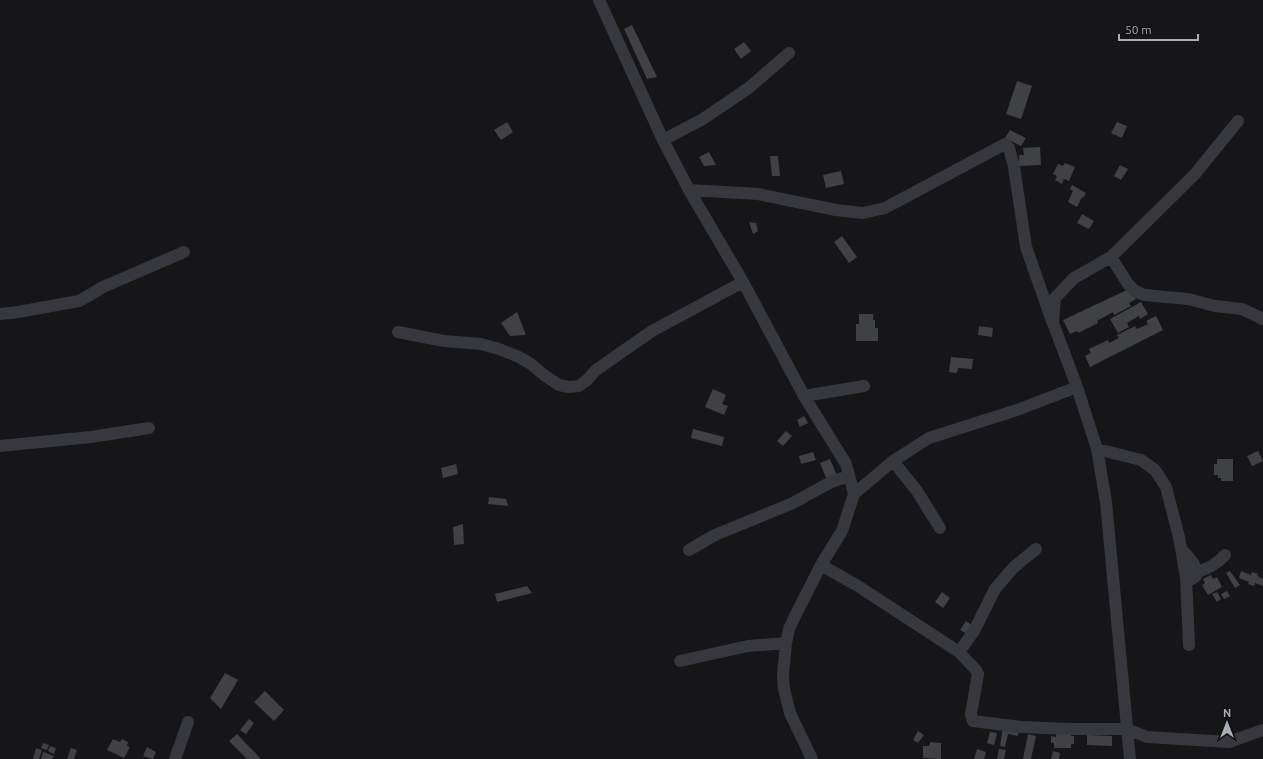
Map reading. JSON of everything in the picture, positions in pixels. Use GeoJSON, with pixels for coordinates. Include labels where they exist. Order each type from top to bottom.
{"type":"FeatureCollection","features":[{"type":"Feature","properties":{"kind":"street"},"geometry":{"type":"LineString","coordinates":[[599,0],[689,190],[742,282],[804,396],[846,464],[854,494]]}},
{"type":"Feature","properties":{"kind":"street"},"geometry":{"type":"LineString","coordinates":[[664,140],[703,119],[750,87],[789,53]]}},
{"type":"Feature","properties":{"kind":"street"},"geometry":{"type":"LineString","coordinates":[[1053,323],[1056,298],[1074,278],[1111,257],[1195,174],[1238,121]]}},
{"type":"Feature","properties":{"kind":"street"},"geometry":{"type":"LineString","coordinates":[[689,190],[758,194],[836,210],[863,213],[885,208],[1005,144],[1009,148],[1014,167],[1026,247],[1077,387],[1097,449],[1106,502],[1130,759]]}},
{"type":"Feature","properties":{"kind":"street"},"geometry":{"type":"LineString","coordinates":[[0,314],[79,301],[103,287],[184,252]]}},
{"type":"Feature","properties":{"kind":"street"},"geometry":{"type":"LineString","coordinates":[[1111,257],[1128,284],[1135,291],[1144,295],[1188,299],[1215,306],[1242,309],[1263,319]]}},
{"type":"Feature","properties":{"kind":"street"},"geometry":{"type":"LineString","coordinates":[[398,332],[444,341],[481,344],[499,349],[519,357],[531,364],[544,375],[559,384],[569,387],[578,386],[587,380],[596,370],[652,331],[742,282]]}},
{"type":"Feature","properties":{"kind":"street"},"geometry":{"type":"LineString","coordinates":[[804,396],[864,386]]}},
{"type":"Feature","properties":{"kind":"street"},"geometry":{"type":"LineString","coordinates":[[812,759],[790,714],[784,690],[782,674],[786,643],[789,629],[821,565],[842,531],[854,494],[892,461],[929,438],[1017,410],[1077,387]]}},
{"type":"Feature","properties":{"kind":"street"},"geometry":{"type":"LineString","coordinates":[[0,446],[91,437],[149,428]]}},
{"type":"Feature","properties":{"kind":"street"},"geometry":{"type":"LineString","coordinates":[[1097,449],[1142,460],[1155,470],[1166,487],[1182,550],[1186,577],[1189,645]]}},
{"type":"Feature","properties":{"kind":"street"},"geometry":{"type":"LineString","coordinates":[[892,461],[917,491],[940,528]]}},
{"type":"Feature","properties":{"kind":"street"},"geometry":{"type":"LineString","coordinates":[[689,550],[715,535],[793,503],[831,482],[849,476]]}},
{"type":"Feature","properties":{"kind":"street"},"geometry":{"type":"LineString","coordinates":[[959,652],[974,631],[995,589],[1014,567],[1036,549]]}},
{"type":"Feature","properties":{"kind":"street"},"geometry":{"type":"LineString","coordinates":[[1182,550],[1192,561],[1197,572]]}},
{"type":"Feature","properties":{"kind":"street"},"geometry":{"type":"LineString","coordinates":[[1186,577],[1192,579],[1196,576],[1197,572],[1208,569],[1218,563],[1225,554]]}},
{"type":"Feature","properties":{"kind":"street"},"geometry":{"type":"LineString","coordinates":[[821,565],[858,586],[959,652],[978,674],[971,714],[974,721],[1020,727],[1127,729],[1147,737],[1229,742],[1263,730]]}},
{"type":"Feature","properties":{"kind":"street"},"geometry":{"type":"LineString","coordinates":[[680,661],[748,646],[786,643]]}},
{"type":"Feature","properties":{"kind":"street"},"geometry":{"type":"LineString","coordinates":[[175,759],[188,722]]}},
{"type":"Feature","properties":{"kind":"building"},"geometry":{"type":"Polygon","coordinates":[[[632,25],[657,77],[647,79],[624,29],[632,25]]]}},
{"type":"Feature","properties":{"kind":"building"},"geometry":{"type":"Polygon","coordinates":[[[744,42],[751,51],[741,59],[734,49],[744,42]]]}},
{"type":"Feature","properties":{"kind":"building"},"geometry":{"type":"Polygon","coordinates":[[[1017,81],[1032,86],[1021,119],[1006,114],[1017,81]]]}},
{"type":"Feature","properties":{"kind":"building"},"geometry":{"type":"Polygon","coordinates":[[[507,122],[513,132],[501,140],[494,130],[507,122]]]}},
{"type":"Feature","properties":{"kind":"building"},"geometry":{"type":"Polygon","coordinates":[[[1117,122],[1127,126],[1122,138],[1111,133],[1117,122]]]}},
{"type":"Feature","properties":{"kind":"building"},"geometry":{"type":"Polygon","coordinates":[[[1010,130],[1026,138],[1021,146],[1005,138],[1010,130]]]}},
{"type":"Feature","properties":{"kind":"building"},"geometry":{"type":"Polygon","coordinates":[[[1040,147],[1041,165],[1019,166],[1019,155],[1024,155],[1023,148],[1040,147]]]}},
{"type":"Feature","properties":{"kind":"building"},"geometry":{"type":"Polygon","coordinates":[[[709,152],[716,165],[704,166],[699,157],[709,152]]]}},
{"type":"Feature","properties":{"kind":"building"},"geometry":{"type":"Polygon","coordinates":[[[770,156],[778,156],[780,176],[772,176],[770,156]]]}},
{"type":"Feature","properties":{"kind":"building"},"geometry":{"type":"Polygon","coordinates":[[[1065,163],[1075,167],[1069,181],[1064,179],[1062,184],[1055,180],[1057,176],[1053,174],[1058,164],[1063,166],[1065,163]]]}},
{"type":"Feature","properties":{"kind":"building"},"geometry":{"type":"Polygon","coordinates":[[[1120,165],[1128,169],[1121,180],[1114,176],[1120,165]]]}},
{"type":"Feature","properties":{"kind":"building"},"geometry":{"type":"Polygon","coordinates":[[[841,171],[844,184],[826,188],[823,175],[841,171]]]}},
{"type":"Feature","properties":{"kind":"building"},"geometry":{"type":"Polygon","coordinates":[[[1072,185],[1086,193],[1083,198],[1082,197],[1077,207],[1068,202],[1073,191],[1070,189],[1072,185]]]}},
{"type":"Feature","properties":{"kind":"building"},"geometry":{"type":"Polygon","coordinates":[[[1082,214],[1094,221],[1089,229],[1077,223],[1082,214]]]}},
{"type":"Feature","properties":{"kind":"building"},"geometry":{"type":"Polygon","coordinates":[[[749,222],[756,223],[758,231],[753,234],[749,222]]]}},
{"type":"Feature","properties":{"kind":"building"},"geometry":{"type":"Polygon","coordinates":[[[842,236],[857,257],[849,263],[834,242],[842,236]]]}},
{"type":"Feature","properties":{"kind":"building"},"geometry":{"type":"Polygon","coordinates":[[[1129,289],[1136,299],[1129,303],[1131,306],[1114,315],[1113,312],[1097,321],[1098,323],[1078,333],[1077,331],[1070,334],[1063,320],[1129,289]]]}},
{"type":"Feature","properties":{"kind":"building"},"geometry":{"type":"Polygon","coordinates":[[[1141,302],[1148,314],[1140,319],[1139,316],[1127,323],[1129,327],[1118,333],[1110,319],[1141,302]]]}},
{"type":"Feature","properties":{"kind":"building"},"geometry":{"type":"Polygon","coordinates":[[[517,312],[526,335],[510,336],[501,323],[517,312]]]}},
{"type":"Feature","properties":{"kind":"building"},"geometry":{"type":"Polygon","coordinates":[[[859,314],[873,314],[875,328],[878,328],[878,341],[856,341],[856,324],[859,324],[859,314]]]}},
{"type":"Feature","properties":{"kind":"building"},"geometry":{"type":"Polygon","coordinates":[[[1156,316],[1163,330],[1090,367],[1085,356],[1091,353],[1089,349],[1108,340],[1109,343],[1119,338],[1117,335],[1135,326],[1137,329],[1148,324],[1146,321],[1156,316]]]}},
{"type":"Feature","properties":{"kind":"building"},"geometry":{"type":"Polygon","coordinates":[[[979,326],[993,328],[992,337],[978,335],[979,326]]]}},
{"type":"Feature","properties":{"kind":"building"},"geometry":{"type":"Polygon","coordinates":[[[951,357],[973,359],[972,369],[958,368],[957,373],[949,372],[951,357]]]}},
{"type":"Feature","properties":{"kind":"building"},"geometry":{"type":"Polygon","coordinates":[[[713,389],[726,395],[722,404],[728,406],[724,415],[705,407],[713,389]]]}},
{"type":"Feature","properties":{"kind":"building"},"geometry":{"type":"Polygon","coordinates":[[[804,416],[808,423],[800,427],[797,420],[804,416]]]}},
{"type":"Feature","properties":{"kind":"building"},"geometry":{"type":"Polygon","coordinates":[[[693,429],[724,437],[722,446],[691,438],[693,429]]]}},
{"type":"Feature","properties":{"kind":"building"},"geometry":{"type":"Polygon","coordinates":[[[786,431],[792,436],[783,446],[777,441],[786,431]]]}},
{"type":"Feature","properties":{"kind":"building"},"geometry":{"type":"Polygon","coordinates":[[[1258,451],[1263,461],[1252,466],[1247,456],[1258,451]]]}},
{"type":"Feature","properties":{"kind":"building"},"geometry":{"type":"Polygon","coordinates":[[[813,452],[816,460],[801,464],[799,456],[813,452]]]}},
{"type":"Feature","properties":{"kind":"building"},"geometry":{"type":"Polygon","coordinates":[[[830,459],[837,476],[827,480],[820,463],[830,459]]]}},
{"type":"Feature","properties":{"kind":"building"},"geometry":{"type":"Polygon","coordinates":[[[1217,459],[1233,459],[1233,481],[1221,481],[1221,478],[1218,478],[1218,475],[1214,475],[1214,464],[1217,464],[1217,459]]]}},
{"type":"Feature","properties":{"kind":"building"},"geometry":{"type":"Polygon","coordinates":[[[456,464],[458,474],[443,478],[441,468],[456,464]]]}},
{"type":"Feature","properties":{"kind":"building"},"geometry":{"type":"Polygon","coordinates":[[[489,497],[506,499],[508,506],[488,504],[489,497]]]}},
{"type":"Feature","properties":{"kind":"building"},"geometry":{"type":"Polygon","coordinates":[[[463,524],[464,544],[454,545],[453,527],[463,524]]]}},
{"type":"Feature","properties":{"kind":"building"},"geometry":{"type":"Polygon","coordinates":[[[1230,571],[1240,585],[1235,588],[1226,573],[1230,571]]]}},
{"type":"Feature","properties":{"kind":"building"},"geometry":{"type":"Polygon","coordinates":[[[1241,571],[1251,575],[1252,572],[1258,574],[1257,576],[1263,579],[1263,586],[1255,583],[1254,586],[1248,584],[1249,582],[1239,578],[1241,571]]]}},
{"type":"Feature","properties":{"kind":"building"},"geometry":{"type":"Polygon","coordinates":[[[1211,575],[1213,579],[1217,577],[1222,587],[1208,595],[1202,585],[1205,583],[1203,579],[1211,575]]]}},
{"type":"Feature","properties":{"kind":"building"},"geometry":{"type":"Polygon","coordinates":[[[527,586],[532,593],[497,602],[495,594],[527,586]]]}},
{"type":"Feature","properties":{"kind":"building"},"geometry":{"type":"Polygon","coordinates":[[[1227,591],[1230,596],[1224,599],[1221,594],[1227,591]]]}},
{"type":"Feature","properties":{"kind":"building"},"geometry":{"type":"Polygon","coordinates":[[[942,592],[950,598],[943,608],[935,602],[942,592]]]}},
{"type":"Feature","properties":{"kind":"building"},"geometry":{"type":"Polygon","coordinates":[[[1217,592],[1221,599],[1217,602],[1212,594],[1217,592]]]}},
{"type":"Feature","properties":{"kind":"building"},"geometry":{"type":"Polygon","coordinates":[[[966,621],[972,625],[967,634],[960,630],[966,621]]]}},
{"type":"Feature","properties":{"kind":"building"},"geometry":{"type":"Polygon","coordinates":[[[225,673],[238,680],[221,709],[210,698],[225,673]]]}},
{"type":"Feature","properties":{"kind":"building"},"geometry":{"type":"Polygon","coordinates":[[[265,691],[284,710],[274,721],[254,702],[265,691]]]}},
{"type":"Feature","properties":{"kind":"building"},"geometry":{"type":"Polygon","coordinates":[[[249,719],[254,723],[246,734],[240,730],[249,719]]]}},
{"type":"Feature","properties":{"kind":"building"},"geometry":{"type":"Polygon","coordinates":[[[1003,727],[1019,730],[1018,736],[1008,734],[1005,747],[1000,746],[1003,727]]]}},
{"type":"Feature","properties":{"kind":"building"},"geometry":{"type":"Polygon","coordinates":[[[918,731],[924,735],[918,743],[913,740],[918,731]]]}},
{"type":"Feature","properties":{"kind":"building"},"geometry":{"type":"Polygon","coordinates":[[[990,732],[997,733],[994,745],[987,743],[990,732]]]}},
{"type":"Feature","properties":{"kind":"building"},"geometry":{"type":"Polygon","coordinates":[[[1056,733],[1071,733],[1071,736],[1074,736],[1074,744],[1071,744],[1071,748],[1054,748],[1054,743],[1051,743],[1051,736],[1056,737],[1056,733]]]}},
{"type":"Feature","properties":{"kind":"building"},"geometry":{"type":"Polygon","coordinates":[[[237,734],[261,759],[247,759],[229,741],[237,734]]]}},
{"type":"Feature","properties":{"kind":"building"},"geometry":{"type":"Polygon","coordinates":[[[1028,734],[1036,736],[1031,759],[1023,759],[1028,734]]]}},
{"type":"Feature","properties":{"kind":"building"},"geometry":{"type":"Polygon","coordinates":[[[1087,735],[1112,736],[1112,746],[1087,745],[1087,735]]]}},
{"type":"Feature","properties":{"kind":"building"},"geometry":{"type":"Polygon","coordinates":[[[113,739],[120,742],[122,739],[128,742],[127,746],[130,747],[124,758],[107,750],[113,739]]]}},
{"type":"Feature","properties":{"kind":"building"},"geometry":{"type":"Polygon","coordinates":[[[930,742],[941,743],[941,759],[923,758],[923,746],[929,746],[930,742]]]}},
{"type":"Feature","properties":{"kind":"building"},"geometry":{"type":"Polygon","coordinates":[[[43,743],[49,745],[47,750],[41,748],[43,743]]]}},
{"type":"Feature","properties":{"kind":"building"},"geometry":{"type":"Polygon","coordinates":[[[50,746],[56,748],[54,754],[48,751],[50,746]]]}},
{"type":"Feature","properties":{"kind":"building"},"geometry":{"type":"Polygon","coordinates":[[[147,747],[156,752],[153,759],[143,756],[147,747]]]}},
{"type":"Feature","properties":{"kind":"building"},"geometry":{"type":"Polygon","coordinates":[[[36,748],[42,750],[39,759],[33,759],[36,748]]]}},
{"type":"Feature","properties":{"kind":"building"},"geometry":{"type":"Polygon","coordinates":[[[71,748],[77,750],[74,759],[67,759],[71,748]]]}},
{"type":"Feature","properties":{"kind":"building"},"geometry":{"type":"Polygon","coordinates":[[[977,749],[986,752],[984,759],[974,759],[977,749]]]}},
{"type":"Feature","properties":{"kind":"building"},"geometry":{"type":"Polygon","coordinates":[[[999,749],[1006,750],[1004,759],[997,759],[999,749]]]}},
{"type":"Feature","properties":{"kind":"building"},"geometry":{"type":"Polygon","coordinates":[[[1053,751],[1060,753],[1059,759],[1051,759],[1053,751]]]}},
{"type":"Feature","properties":{"kind":"building"},"geometry":{"type":"Polygon","coordinates":[[[43,752],[54,756],[52,759],[41,759],[43,752]]]}}]}
